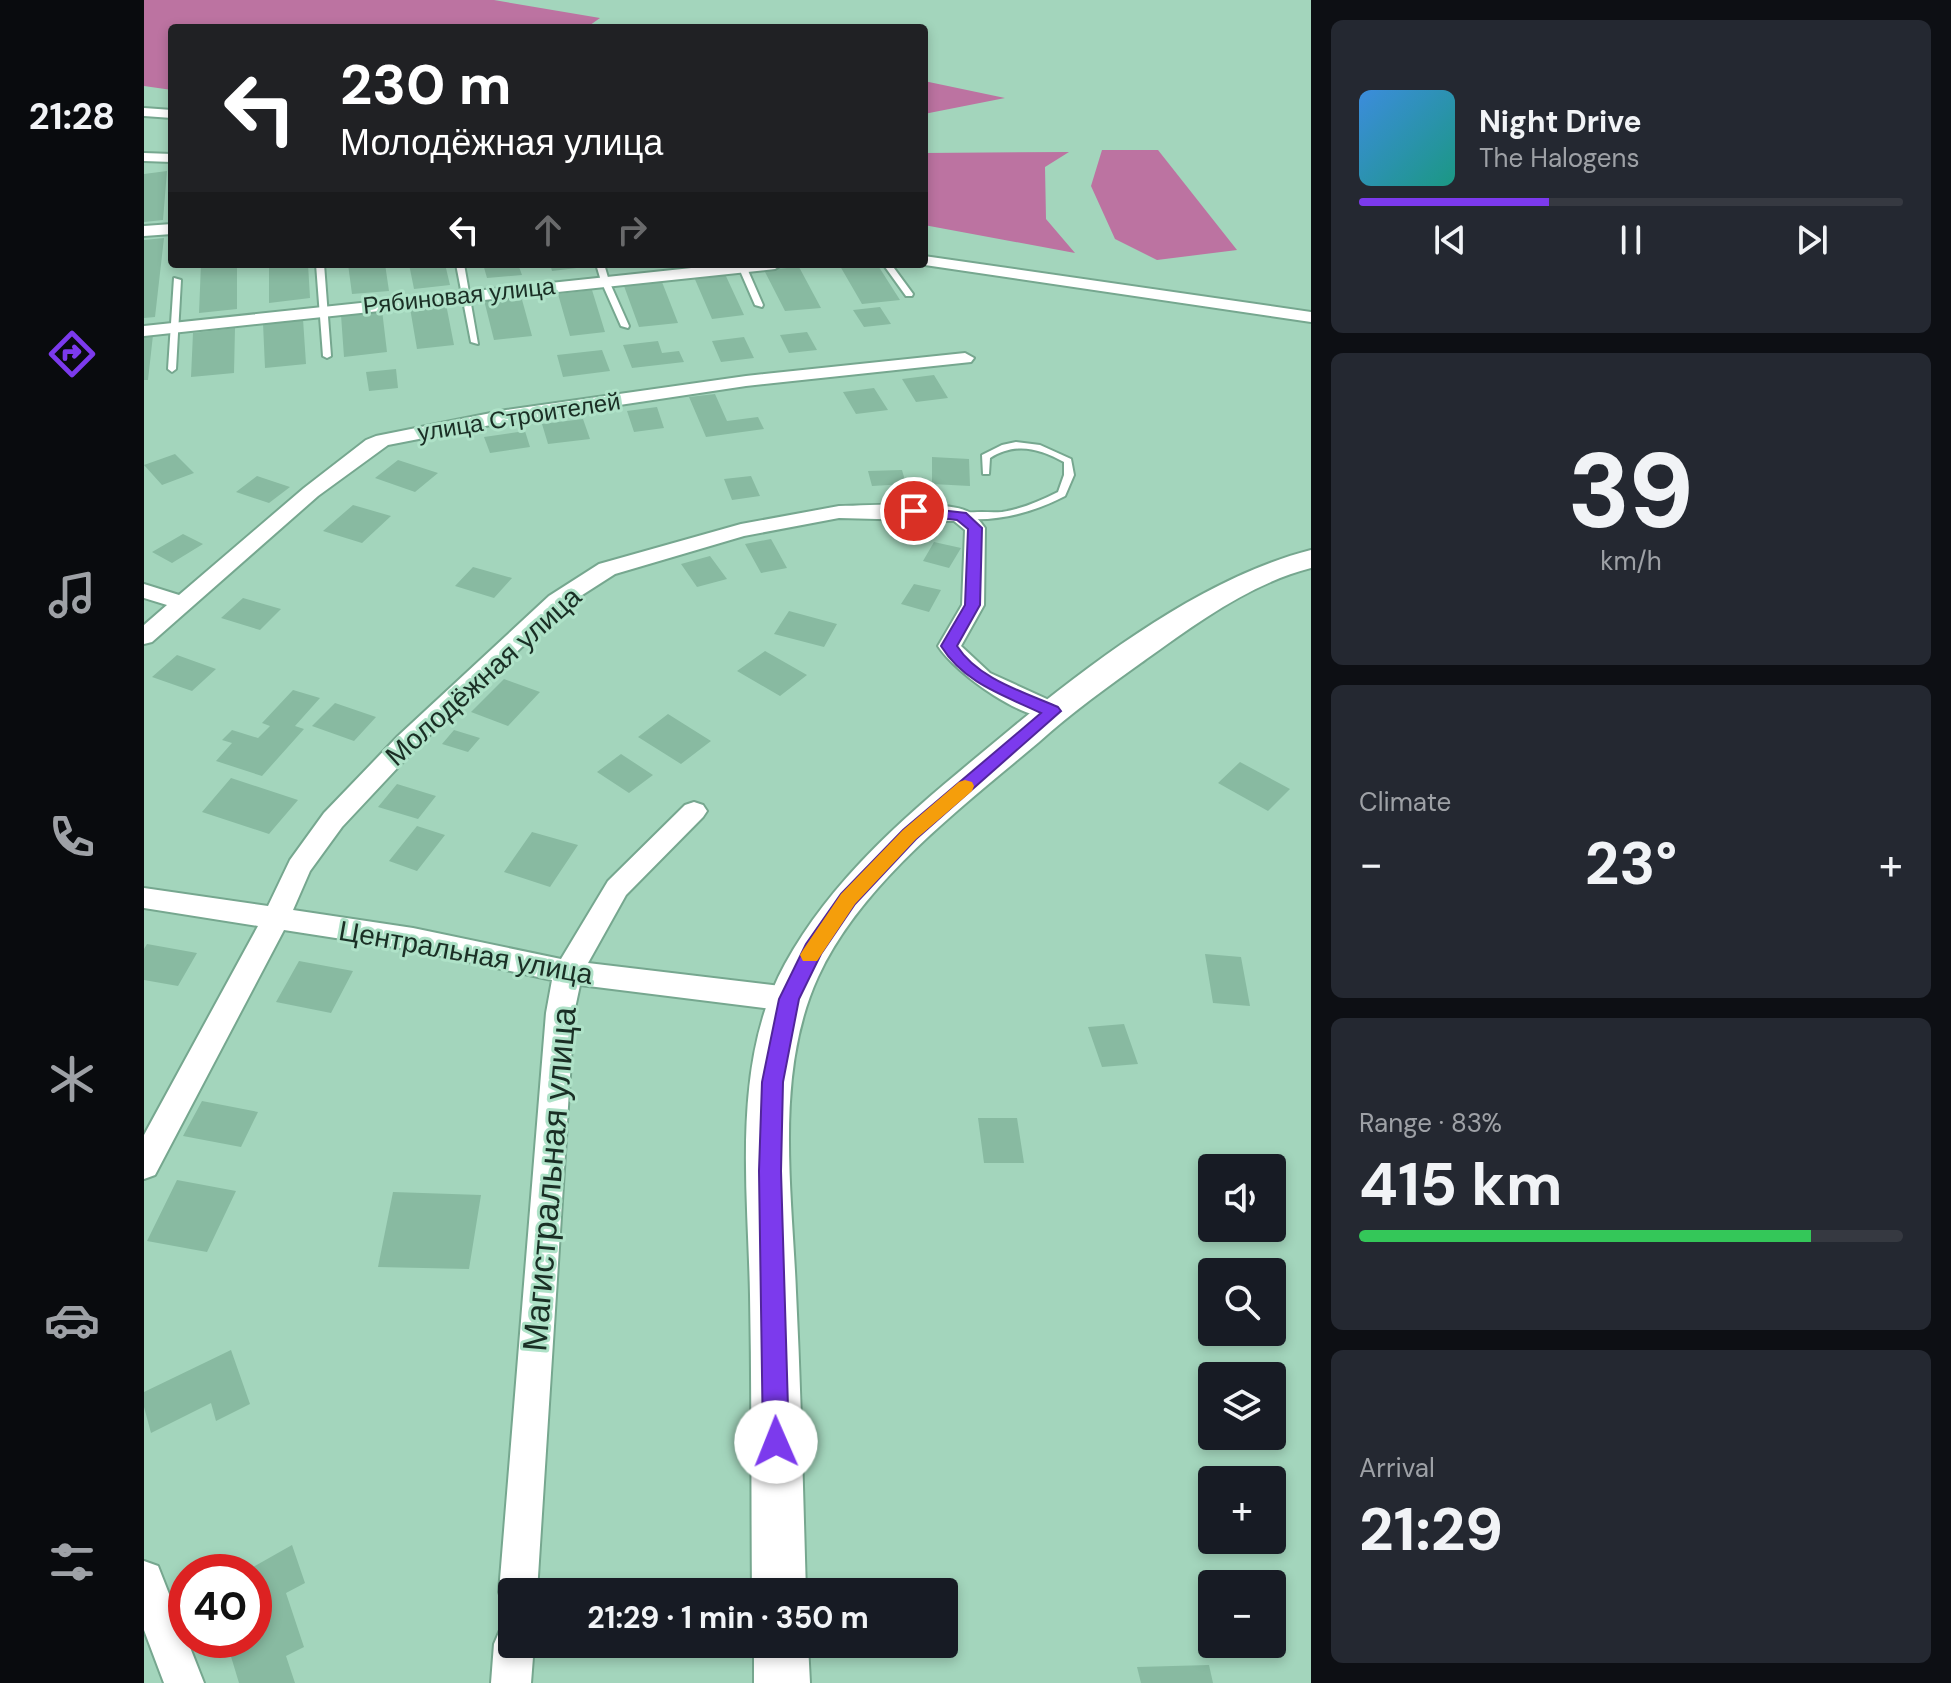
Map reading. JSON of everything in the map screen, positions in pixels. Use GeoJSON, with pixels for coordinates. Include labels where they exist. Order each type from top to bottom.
{"type":"FeatureCollection","features":[{"type":"Feature","properties":{"kind":"street"},"geometry":{"type":"LineString","coordinates":[[144,112],[168,114]]}},
{"type":"Feature","properties":{"kind":"street"},"geometry":{"type":"LineString","coordinates":[[144,157],[168,158]]}},
{"type":"Feature","properties":{"kind":"street"},"geometry":{"type":"LineString","coordinates":[[144,231],[168,229]]}},
{"type":"Feature","properties":{"kind":"street"},"geometry":{"type":"LineString","coordinates":[[928,262],[1311,317]]}},
{"type":"Feature","properties":{"kind":"street","name":"Рябиновая улица"},"geometry":{"type":"LineString","coordinates":[[144,331],[467,295],[603,273],[702,268]]}},
{"type":"Feature","properties":{"kind":"street","name":"улица Строителей"},"geometry":{"type":"LineString","coordinates":[[144,637],[311,492],[373,444],[383,440],[506,416],[746,381],[965,358]]}},
{"type":"Feature","properties":{"kind":"street","name":"Молодёжная улица"},"geometry":{"type":"LineString","coordinates":[[144,1165],[275,920],[299,867],[333,820],[407,742],[557,601],[607,569],[741,530],[839,512],[914,511],[961,516]]}},
{"type":"Feature","properties":{"kind":"street"},"geometry":{"type":"LineString","coordinates":[[961,516],[975,528],[973,605],[949,646],[959,661],[977,676],[1052,711]]}},
{"type":"Feature","properties":{"kind":"street"},"geometry":{"type":"LineString","coordinates":[[779,1578],[770,1171],[773,1082],[789,999],[813,950],[848,899],[909,835],[1052,711],[1212,600],[1259,575],[1311,559]]}},
{"type":"Feature","properties":{"kind":"street"},"geometry":{"type":"LineString","coordinates":[[144,591],[182,603]]}},
{"type":"Feature","properties":{"kind":"street","name":"Магистральная улица"},"geometry":{"type":"LineString","coordinates":[[519,1578],[560,1013],[568,972],[617,888],[694,811]]}},
{"type":"Feature","properties":{"kind":"street","name":"Центральная улица"},"geometry":{"type":"LineString","coordinates":[[144,898],[413,939],[568,972],[789,999]]}},
{"type":"Feature","properties":{"kind":"street"},"geometry":{"type":"LineString","coordinates":[[144,1580],[184,1683]]}},
{"type":"Feature","properties":{"kind":"street"},"geometry":{"type":"LineString","coordinates":[[511,1683],[513,1658]]}},
{"type":"Feature","properties":{"kind":"street"},"geometry":{"type":"LineString","coordinates":[[781,1658],[782,1683]]}},
{"type":"Feature","properties":{"kind":"lane"},"geometry":{"type":"LineString","coordinates":[[320,268],[327,356]]}},
{"type":"Feature","properties":{"kind":"lane"},"geometry":{"type":"LineString","coordinates":[[461,268],[475,342]]}},
{"type":"Feature","properties":{"kind":"lane"},"geometry":{"type":"LineString","coordinates":[[743,268],[759,305]]}},
{"type":"Feature","properties":{"kind":"lane"},"geometry":{"type":"LineString","coordinates":[[890,268],[909,294]]}},
{"type":"Feature","properties":{"kind":"lane"},"geometry":{"type":"LineString","coordinates":[[603,273],[625,326]]}},
{"type":"Feature","properties":{"kind":"lane"},"geometry":{"type":"LineString","coordinates":[[172,369],[177,280]]}},
{"type":"Feature","properties":{"kind":"lane"},"geometry":{"type":"LineString","coordinates":[[961,516],[995,517],[1031,511],[1062,494],[1069,475],[1068,461],[1049,449],[1023,443],[998,448],[985,457],[986,472]]}},
{"type":"Feature","properties":{"kind":"shaded area"},"geometry":{"type":"Polygon","coordinates":[[[144,0],[494,0],[600,18],[592,24],[168,24],[168,89],[144,86],[144,0]]]}},
{"type":"Feature","properties":{"kind":"shaded area"},"geometry":{"type":"Polygon","coordinates":[[[928,82],[1005,98],[928,113],[928,82]]]}},
{"type":"Feature","properties":{"kind":"shaded area"},"geometry":{"type":"Polygon","coordinates":[[[1102,150],[1158,150],[1237,250],[1157,260],[1115,239],[1091,186],[1102,150]]]}},
{"type":"Feature","properties":{"kind":"shaded area"},"geometry":{"type":"Polygon","coordinates":[[[1069,152],[1045,167],[1046,219],[1075,253],[928,226],[928,153],[1069,152]]]}},
{"type":"Feature","properties":{"kind":"building"},"geometry":{"type":"Polygon","coordinates":[[[167,171],[163,220],[144,222],[144,174],[167,171]]]}},
{"type":"Feature","properties":{"kind":"building"},"geometry":{"type":"Polygon","coordinates":[[[164,238],[155,317],[144,318],[144,240],[164,238]]]}},
{"type":"Feature","properties":{"kind":"building"},"geometry":{"type":"Polygon","coordinates":[[[201,268],[237,268],[237,309],[199,313],[201,268]]]}},
{"type":"Feature","properties":{"kind":"building"},"geometry":{"type":"Polygon","coordinates":[[[269,268],[308,268],[310,298],[269,303],[269,268]]]}},
{"type":"Feature","properties":{"kind":"building"},"geometry":{"type":"Polygon","coordinates":[[[349,268],[386,268],[389,291],[352,294],[349,268]]]}},
{"type":"Feature","properties":{"kind":"building"},"geometry":{"type":"Polygon","coordinates":[[[410,268],[446,268],[450,285],[414,289],[410,268]]]}},
{"type":"Feature","properties":{"kind":"building"},"geometry":{"type":"Polygon","coordinates":[[[484,268],[519,268],[522,275],[487,278],[484,268]]]}},
{"type":"Feature","properties":{"kind":"building"},"geometry":{"type":"Polygon","coordinates":[[[800,268],[821,308],[785,311],[764,270],[800,268]]]}},
{"type":"Feature","properties":{"kind":"building"},"geometry":{"type":"Polygon","coordinates":[[[841,268],[880,268],[900,300],[862,304],[841,268]]]}},
{"type":"Feature","properties":{"kind":"building"},"geometry":{"type":"Polygon","coordinates":[[[725,274],[744,315],[712,319],[694,277],[725,274]]]}},
{"type":"Feature","properties":{"kind":"building"},"geometry":{"type":"Polygon","coordinates":[[[662,282],[678,323],[639,327],[624,286],[662,282]]]}},
{"type":"Feature","properties":{"kind":"building"},"geometry":{"type":"Polygon","coordinates":[[[592,290],[605,332],[570,336],[558,294],[592,290]]]}},
{"type":"Feature","properties":{"kind":"building"},"geometry":{"type":"Polygon","coordinates":[[[521,296],[532,336],[494,340],[484,300],[521,296]]]}},
{"type":"Feature","properties":{"kind":"building"},"geometry":{"type":"Polygon","coordinates":[[[446,304],[454,345],[417,349],[410,308],[446,304]]]}},
{"type":"Feature","properties":{"kind":"building"},"geometry":{"type":"Polygon","coordinates":[[[880,307],[891,324],[864,327],[853,310],[880,307]]]}},
{"type":"Feature","properties":{"kind":"building"},"geometry":{"type":"Polygon","coordinates":[[[382,310],[387,352],[344,357],[341,315],[382,310]]]}},
{"type":"Feature","properties":{"kind":"building"},"geometry":{"type":"Polygon","coordinates":[[[303,319],[306,364],[265,368],[263,323],[303,319]]]}},
{"type":"Feature","properties":{"kind":"building"},"geometry":{"type":"Polygon","coordinates":[[[235,328],[234,373],[191,377],[193,333],[235,328]]]}},
{"type":"Feature","properties":{"kind":"building"},"geometry":{"type":"Polygon","coordinates":[[[807,332],[817,350],[789,353],[780,335],[807,332]]]}},
{"type":"Feature","properties":{"kind":"building"},"geometry":{"type":"Polygon","coordinates":[[[153,335],[148,380],[144,380],[144,336],[153,335]]]}},
{"type":"Feature","properties":{"kind":"building"},"geometry":{"type":"Polygon","coordinates":[[[744,337],[754,358],[721,362],[712,341],[744,337]]]}},
{"type":"Feature","properties":{"kind":"building"},"geometry":{"type":"Polygon","coordinates":[[[658,341],[662,353],[679,351],[684,362],[632,368],[623,345],[658,341]]]}},
{"type":"Feature","properties":{"kind":"building"},"geometry":{"type":"Polygon","coordinates":[[[602,350],[610,371],[563,377],[557,355],[602,350]]]}},
{"type":"Feature","properties":{"kind":"building"},"geometry":{"type":"Polygon","coordinates":[[[396,369],[398,388],[369,391],[366,372],[396,369]]]}},
{"type":"Feature","properties":{"kind":"building"},"geometry":{"type":"Polygon","coordinates":[[[934,375],[948,398],[916,402],[902,379],[934,375]]]}},
{"type":"Feature","properties":{"kind":"building"},"geometry":{"type":"Polygon","coordinates":[[[874,388],[888,410],[856,414],[843,392],[874,388]]]}},
{"type":"Feature","properties":{"kind":"building"},"geometry":{"type":"Polygon","coordinates":[[[715,394],[727,421],[758,417],[764,429],[706,437],[689,397],[715,394]]]}},
{"type":"Feature","properties":{"kind":"building"},"geometry":{"type":"Polygon","coordinates":[[[657,407],[664,428],[634,432],[627,411],[657,407]]]}},
{"type":"Feature","properties":{"kind":"building"},"geometry":{"type":"Polygon","coordinates":[[[583,419],[590,439],[548,444],[542,424],[583,419]]]}},
{"type":"Feature","properties":{"kind":"building"},"geometry":{"type":"Polygon","coordinates":[[[525,431],[530,447],[490,453],[484,437],[525,431]]]}},
{"type":"Feature","properties":{"kind":"building"},"geometry":{"type":"Polygon","coordinates":[[[175,454],[194,473],[162,485],[144,465],[175,454]]]}},
{"type":"Feature","properties":{"kind":"building"},"geometry":{"type":"Polygon","coordinates":[[[932,457],[969,459],[970,486],[932,484],[932,457]]]}},
{"type":"Feature","properties":{"kind":"building"},"geometry":{"type":"Polygon","coordinates":[[[398,460],[438,473],[415,492],[375,478],[398,460]]]}},
{"type":"Feature","properties":{"kind":"building"},"geometry":{"type":"Polygon","coordinates":[[[902,470],[906,484],[872,486],[868,471],[902,470]]]}},
{"type":"Feature","properties":{"kind":"building"},"geometry":{"type":"Polygon","coordinates":[[[257,476],[290,487],[269,503],[236,492],[257,476]]]}},
{"type":"Feature","properties":{"kind":"building"},"geometry":{"type":"Polygon","coordinates":[[[751,476],[760,496],[732,500],[724,479],[751,476]]]}},
{"type":"Feature","properties":{"kind":"building"},"geometry":{"type":"Polygon","coordinates":[[[353,505],[391,516],[362,543],[323,531],[353,505]]]}},
{"type":"Feature","properties":{"kind":"building"},"geometry":{"type":"Polygon","coordinates":[[[183,534],[203,544],[172,563],[152,552],[183,534]]]}},
{"type":"Feature","properties":{"kind":"building"},"geometry":{"type":"Polygon","coordinates":[[[771,539],[787,568],[761,573],[745,544],[771,539]]]}},
{"type":"Feature","properties":{"kind":"building"},"geometry":{"type":"Polygon","coordinates":[[[934,542],[961,548],[949,568],[923,561],[934,542]]]}},
{"type":"Feature","properties":{"kind":"building"},"geometry":{"type":"Polygon","coordinates":[[[710,556],[727,579],[697,587],[681,564],[710,556]]]}},
{"type":"Feature","properties":{"kind":"building"},"geometry":{"type":"Polygon","coordinates":[[[473,567],[512,578],[494,598],[455,586],[473,567]]]}},
{"type":"Feature","properties":{"kind":"building"},"geometry":{"type":"Polygon","coordinates":[[[914,584],[941,590],[929,612],[901,604],[914,584]]]}},
{"type":"Feature","properties":{"kind":"building"},"geometry":{"type":"Polygon","coordinates":[[[243,598],[281,609],[260,630],[221,618],[243,598]]]}},
{"type":"Feature","properties":{"kind":"building"},"geometry":{"type":"Polygon","coordinates":[[[789,611],[837,624],[824,647],[774,634],[789,611]]]}},
{"type":"Feature","properties":{"kind":"building"},"geometry":{"type":"Polygon","coordinates":[[[765,651],[807,675],[780,696],[737,671],[765,651]]]}},
{"type":"Feature","properties":{"kind":"building"},"geometry":{"type":"Polygon","coordinates":[[[177,655],[216,669],[192,691],[152,677],[177,655]]]}},
{"type":"Feature","properties":{"kind":"building"},"geometry":{"type":"Polygon","coordinates":[[[504,679],[540,692],[508,726],[471,712],[504,679]]]}},
{"type":"Feature","properties":{"kind":"building"},"geometry":{"type":"Polygon","coordinates":[[[293,690],[320,698],[295,726],[304,729],[262,776],[216,761],[232,743],[222,740],[232,730],[258,738],[270,726],[262,723],[293,690]]]}},
{"type":"Feature","properties":{"kind":"building"},"geometry":{"type":"Polygon","coordinates":[[[335,703],[376,717],[354,741],[312,726],[335,703]]]}},
{"type":"Feature","properties":{"kind":"building"},"geometry":{"type":"Polygon","coordinates":[[[668,714],[711,741],[681,764],[638,737],[668,714]]]}},
{"type":"Feature","properties":{"kind":"building"},"geometry":{"type":"Polygon","coordinates":[[[454,730],[480,738],[468,752],[442,744],[454,730]]]}},
{"type":"Feature","properties":{"kind":"building"},"geometry":{"type":"Polygon","coordinates":[[[621,754],[653,775],[629,793],[597,772],[621,754]]]}},
{"type":"Feature","properties":{"kind":"building"},"geometry":{"type":"Polygon","coordinates":[[[1240,762],[1290,789],[1268,811],[1218,783],[1240,762]]]}},
{"type":"Feature","properties":{"kind":"building"},"geometry":{"type":"Polygon","coordinates":[[[231,778],[298,800],[269,834],[202,812],[231,778]]]}},
{"type":"Feature","properties":{"kind":"building"},"geometry":{"type":"Polygon","coordinates":[[[397,784],[436,796],[418,819],[378,807],[397,784]]]}},
{"type":"Feature","properties":{"kind":"building"},"geometry":{"type":"Polygon","coordinates":[[[417,826],[445,835],[417,871],[389,861],[417,826]]]}},
{"type":"Feature","properties":{"kind":"building"},"geometry":{"type":"Polygon","coordinates":[[[532,832],[578,845],[550,887],[504,872],[532,832]]]}},
{"type":"Feature","properties":{"kind":"building"},"geometry":{"type":"Polygon","coordinates":[[[147,944],[197,953],[178,986],[144,980],[144,949],[147,944]]]}},
{"type":"Feature","properties":{"kind":"building"},"geometry":{"type":"Polygon","coordinates":[[[1205,954],[1241,957],[1250,1006],[1213,1003],[1205,954]]]}},
{"type":"Feature","properties":{"kind":"building"},"geometry":{"type":"Polygon","coordinates":[[[299,961],[353,971],[331,1013],[276,1002],[299,961]]]}},
{"type":"Feature","properties":{"kind":"building"},"geometry":{"type":"Polygon","coordinates":[[[1124,1024],[1138,1064],[1102,1067],[1088,1027],[1124,1024]]]}},
{"type":"Feature","properties":{"kind":"building"},"geometry":{"type":"Polygon","coordinates":[[[202,1101],[258,1112],[241,1147],[183,1136],[202,1101]]]}},
{"type":"Feature","properties":{"kind":"building"},"geometry":{"type":"Polygon","coordinates":[[[978,1118],[1017,1118],[1024,1163],[984,1163],[978,1118]]]}},
{"type":"Feature","properties":{"kind":"building"},"geometry":{"type":"Polygon","coordinates":[[[177,1180],[236,1191],[207,1252],[147,1241],[177,1180]]]}},
{"type":"Feature","properties":{"kind":"building"},"geometry":{"type":"Polygon","coordinates":[[[393,1192],[481,1195],[469,1269],[378,1267],[393,1192]]]}},
{"type":"Feature","properties":{"kind":"building"},"geometry":{"type":"Polygon","coordinates":[[[231,1350],[250,1404],[216,1421],[211,1403],[151,1433],[144,1407],[144,1392],[231,1350]]]}},
{"type":"Feature","properties":{"kind":"building"},"geometry":{"type":"Polygon","coordinates":[[[292,1545],[305,1583],[286,1593],[304,1647],[286,1656],[295,1683],[239,1683],[231,1658],[272,1658],[272,1556],[292,1545]]]}},
{"type":"Feature","properties":{"kind":"building"},"geometry":{"type":"Polygon","coordinates":[[[1209,1665],[1213,1683],[1141,1683],[1137,1667],[1209,1665]]]}},
{"type":"Feature","properties":{"kind":"slow traffic"},"geometry":{"type":"LineString","coordinates":[[810,955],[848,899],[909,835],[965,786]]}},
{"type":"Feature","properties":{"kind":"route"},"geometry":{"type":"LineString","coordinates":[[776,1442],[770,1171],[773,1082],[789,999],[813,950],[848,899],[909,835],[1052,711],[977,676],[959,661],[949,646],[973,605],[971,589],[975,528],[961,516],[914,511]]}}]}
